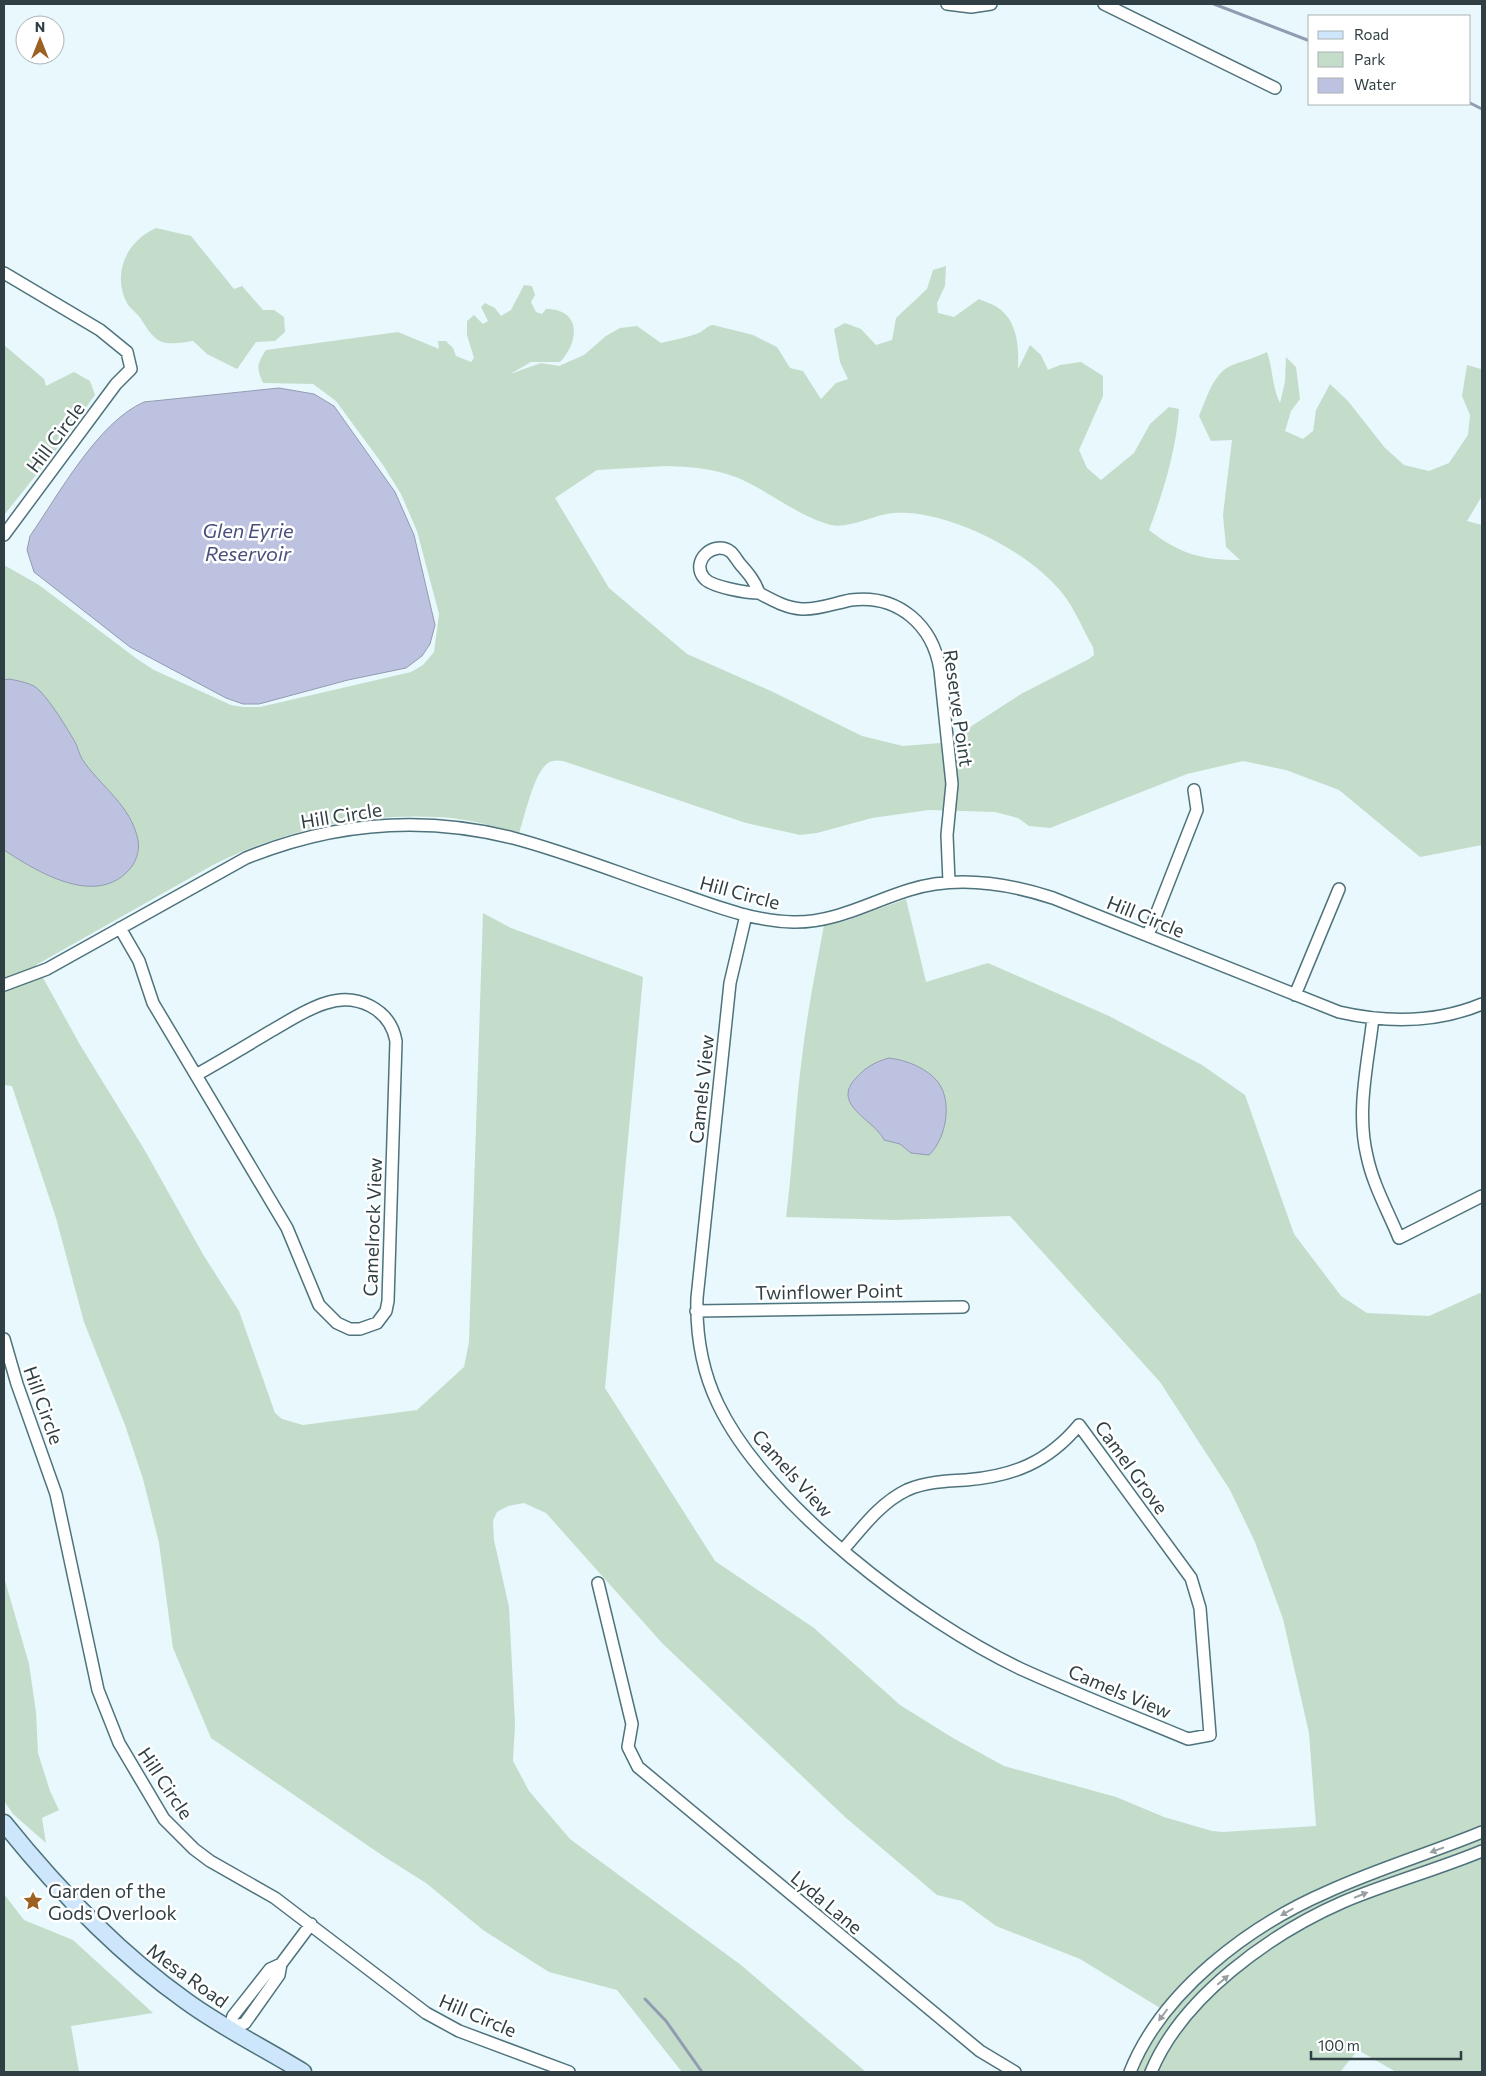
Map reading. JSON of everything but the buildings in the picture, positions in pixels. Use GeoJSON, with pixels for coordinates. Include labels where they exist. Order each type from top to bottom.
{"type":"FeatureCollection","features":[{"type":"Feature","properties":{"kind":"main road","name":"Mesa Road"},"geometry":{"type":"LineString","coordinates":[[4,1824],[126,1954],[186,2002],[229,2030],[303,2072]]}},
{"type":"Feature","properties":{"kind":"street"},"geometry":{"type":"LineString","coordinates":[[947,4],[971,7],[991,4]]}},
{"type":"Feature","properties":{"kind":"street"},"geometry":{"type":"LineString","coordinates":[[1104,4],[1275,88]]}},
{"type":"Feature","properties":{"kind":"street","name":"Hill Circle"},"geometry":{"type":"LineString","coordinates":[[4,273],[100,330],[127,352],[131,369],[116,384],[4,535]]}},
{"type":"Feature","properties":{"kind":"street","name":"Reserve Point"},"geometry":{"type":"LineString","coordinates":[[759,593],[756,583],[730,552],[715,548],[708,550],[703,556],[700,570],[704,578],[710,583],[749,593],[759,593],[780,604],[803,609],[862,599],[891,603],[913,617],[929,636],[938,656],[952,784],[947,835],[949,882]]}},
{"type":"Feature","properties":{"kind":"street"},"geometry":{"type":"LineString","coordinates":[[1148,935],[1197,810],[1194,790]]}},
{"type":"Feature","properties":{"kind":"street","name":"Hill Circle"},"geometry":{"type":"LineString","coordinates":[[4,985],[47,969],[224,870],[269,849],[346,829],[398,824],[465,829],[513,838],[746,915],[793,922],[831,918],[908,890],[949,882],[994,884],[1032,891],[1148,935],[1339,1012],[1373,1018],[1428,1018],[1460,1012],[1482,1004]]}},
{"type":"Feature","properties":{"kind":"street"},"geometry":{"type":"LineString","coordinates":[[1295,994],[1340,889]]}},
{"type":"Feature","properties":{"kind":"street","name":"Camels View"},"geometry":{"type":"LineString","coordinates":[[746,915],[730,983],[705,1206],[696,1311],[710,1387],[728,1424],[758,1466],[787,1497],[843,1550],[946,1627],[1021,1669],[1188,1739],[1210,1735]]}},
{"type":"Feature","properties":{"kind":"street","name":"Camelrock View"},"geometry":{"type":"LineString","coordinates":[[120,928],[144,971],[152,1003],[287,1228],[319,1305],[337,1323],[350,1329],[360,1330],[377,1323],[386,1311],[388,1291],[396,1041],[392,1026],[387,1019],[375,1008],[358,1001],[348,1000],[326,1003],[297,1016],[196,1075]]}},
{"type":"Feature","properties":{"kind":"street"},"geometry":{"type":"LineString","coordinates":[[1373,1018],[1363,1099],[1364,1136],[1370,1170],[1399,1238],[1482,1196]]}},
{"type":"Feature","properties":{"kind":"street","name":"Twinflower Point"},"geometry":{"type":"LineString","coordinates":[[696,1311],[962,1307]]}},
{"type":"Feature","properties":{"kind":"street","name":"Hill Circle"},"geometry":{"type":"LineString","coordinates":[[4,1339],[17,1384],[56,1494],[92,1668],[107,1716],[119,1743],[154,1804],[179,1836],[210,1862],[261,1888],[311,1924],[405,1998],[444,2024],[569,2072]]}},
{"type":"Feature","properties":{"kind":"street","name":"Camel Grove"},"geometry":{"type":"LineString","coordinates":[[843,1550],[885,1503],[902,1492],[930,1483],[1010,1473],[1033,1463],[1064,1443],[1079,1425],[1182,1564],[1194,1585],[1200,1608],[1210,1735]]}},
{"type":"Feature","properties":{"kind":"street","name":"Lyda Lane"},"geometry":{"type":"LineString","coordinates":[[598,1583],[632,1724],[628,1747],[638,1767],[646,1776],[980,2051],[1015,2072]]}},
{"type":"Feature","properties":{"kind":"street"},"geometry":{"type":"LineString","coordinates":[[1130,2072],[1154,2027],[1173,2003],[1198,1977],[1251,1934],[1287,1911],[1332,1889],[1482,1832]]}},
{"type":"Feature","properties":{"kind":"street"},"geometry":{"type":"LineString","coordinates":[[1151,2072],[1167,2039],[1180,2020],[1225,1978],[1276,1940],[1306,1921],[1342,1903],[1482,1851]]}},
{"type":"Feature","properties":{"kind":"street"},"geometry":{"type":"LineString","coordinates":[[229,2030],[245,2023],[279,1975],[281,1964],[311,1924]]}},
{"type":"Feature","properties":{"kind":"street"},"geometry":{"type":"LineString","coordinates":[[229,2030],[233,2016],[252,1991],[270,1969],[281,1964]]}},
{"type":"Feature","properties":{"kind":"street"},"geometry":{"type":"LineString","coordinates":[[252,1991],[263,1998]]}},
{"type":"Feature","properties":{"kind":"green space"},"geometry":{"type":"Polygon","coordinates":[[[156,228],[191,236],[234,289],[242,286],[263,310],[274,310],[284,317],[285,332],[275,341],[256,342],[237,369],[207,354],[193,341],[169,343],[155,338],[140,317],[128,305],[123,294],[121,271],[129,250],[145,234],[156,228]]]}},
{"type":"Feature","properties":{"kind":"green space"},"geometry":{"type":"Polygon","coordinates":[[[946,266],[945,286],[937,303],[938,313],[954,317],[979,299],[1001,310],[1007,316],[1016,337],[1018,369],[1030,345],[1041,355],[1048,370],[1060,365],[1081,362],[1103,376],[1103,396],[1079,450],[1087,468],[1101,480],[1134,453],[1150,424],[1169,407],[1179,409],[1175,440],[1168,470],[1149,530],[1171,545],[1202,557],[1240,560],[1226,547],[1223,515],[1232,440],[1211,441],[1199,416],[1211,388],[1224,370],[1267,352],[1275,391],[1280,403],[1285,382],[1286,357],[1296,367],[1300,399],[1291,411],[1285,431],[1303,439],[1313,431],[1316,410],[1330,384],[1348,401],[1385,448],[1404,465],[1429,471],[1449,463],[1468,435],[1470,415],[1462,396],[1467,365],[1481,369],[1482,496],[1467,521],[1482,525],[1482,845],[1420,857],[1339,790],[1286,770],[1243,761],[1187,774],[1050,828],[1029,826],[1018,818],[995,812],[929,810],[872,818],[817,833],[800,835],[746,823],[563,761],[551,761],[538,775],[519,833],[458,819],[408,816],[350,821],[294,833],[267,842],[213,865],[36,965],[79,1043],[144,1149],[204,1256],[239,1311],[275,1413],[282,1419],[303,1425],[417,1410],[464,1367],[469,1342],[483,913],[511,928],[643,977],[605,1388],[715,1561],[814,1628],[900,1705],[953,1738],[1004,1766],[1116,1797],[1164,1817],[1212,1831],[1223,1832],[1316,1826],[1309,1733],[1283,1619],[1255,1542],[1230,1490],[1160,1382],[1010,1216],[896,1220],[786,1217],[804,1040],[824,925],[845,921],[906,899],[926,982],[988,963],[1109,1016],[1202,1065],[1245,1095],[1294,1234],[1341,1296],[1367,1313],[1429,1316],[1482,1292],[1482,2072],[1396,2072],[1358,2050],[1340,2072],[1122,2072],[1160,2008],[1080,1959],[996,1926],[962,1901],[937,1895],[845,1817],[662,1643],[546,1513],[524,1503],[508,1506],[497,1512],[493,1521],[494,1540],[509,1607],[515,1724],[513,1761],[529,1791],[570,1839],[741,1965],[866,2072],[682,2072],[617,1990],[549,1972],[483,1930],[426,1883],[383,1856],[211,1738],[173,1648],[159,1543],[143,1479],[125,1425],[84,1322],[56,1218],[12,1086],[4,1085],[4,565],[39,585],[154,670],[231,705],[260,707],[411,672],[423,665],[434,652],[439,614],[417,531],[401,494],[383,465],[336,401],[313,384],[263,383],[258,366],[266,350],[398,332],[439,349],[438,341],[446,341],[453,348],[456,356],[471,362],[474,358],[467,335],[467,321],[474,315],[483,324],[488,321],[481,307],[485,303],[495,308],[501,316],[511,310],[524,285],[532,286],[535,295],[531,302],[536,312],[542,314],[546,309],[557,310],[566,314],[574,328],[574,336],[567,354],[560,362],[531,362],[510,374],[541,363],[559,366],[584,355],[606,336],[620,328],[637,326],[661,343],[696,334],[713,325],[753,335],[777,347],[790,368],[803,371],[821,399],[836,383],[848,379],[840,362],[834,329],[845,323],[861,329],[876,345],[892,340],[896,318],[927,289],[933,270],[946,266]],[[666,466],[597,470],[555,498],[609,588],[687,654],[771,691],[862,736],[903,746],[940,743],[953,738],[1021,694],[1094,655],[1093,647],[1075,613],[1063,594],[1049,578],[1031,563],[986,536],[938,518],[915,514],[894,513],[846,525],[831,525],[809,517],[757,488],[727,474],[708,469],[666,466]]]}},
{"type":"Feature","properties":{"kind":"green space"},"geometry":{"type":"Polygon","coordinates":[[[4,345],[44,379],[46,386],[74,372],[90,381],[95,395],[53,454],[4,515],[4,345]]]}},
{"type":"Feature","properties":{"kind":"green space"},"geometry":{"type":"Polygon","coordinates":[[[4,1577],[29,1664],[36,1712],[38,1753],[50,1791],[59,1810],[42,1818],[46,1843],[13,1814],[4,1801],[4,1577]]]}},
{"type":"Feature","properties":{"kind":"green space"},"geometry":{"type":"Polygon","coordinates":[[[4,1894],[24,1920],[73,1940],[153,2013],[71,2026],[79,2072],[4,2072],[4,1894]]]}},
{"type":"Feature","properties":{"kind":"water","name":"Glen Eyrie Reservoir"},"geometry":{"type":"Polygon","coordinates":[[[279,388],[314,394],[334,406],[395,492],[414,535],[435,625],[430,644],[422,656],[406,668],[348,680],[259,704],[243,704],[226,698],[130,647],[34,572],[27,550],[30,536],[67,480],[95,442],[127,412],[144,402],[279,388]]]}},
{"type":"Feature","properties":{"kind":"water"},"geometry":{"type":"Polygon","coordinates":[[[9,679],[34,686],[40,691],[59,715],[89,769],[114,796],[129,816],[138,840],[138,853],[131,868],[114,881],[99,886],[82,886],[65,882],[32,867],[4,850],[4,680],[9,679]]]}},
{"type":"Feature","properties":{"kind":"water"},"geometry":{"type":"Polygon","coordinates":[[[889,1058],[909,1063],[922,1069],[938,1082],[943,1090],[946,1120],[940,1140],[929,1155],[911,1153],[900,1144],[884,1140],[851,1104],[848,1096],[849,1088],[856,1078],[871,1065],[889,1058]]]}},
{"type":"Feature","properties":{"kind":"waterway"},"geometry":{"type":"LineString","coordinates":[[1214,4],[1308,40]]}},
{"type":"Feature","properties":{"kind":"waterway"},"geometry":{"type":"LineString","coordinates":[[1471,104],[1482,109]]}},
{"type":"Feature","properties":{"kind":"waterway"},"geometry":{"type":"LineString","coordinates":[[645,1999],[666,2021],[702,2072]]}},
{"type":"Feature","properties":{"kind":"place","name":"Garden of the Gods Overlook"},"geometry":{"type":"Point","coordinates":[33,1901]}}]}
